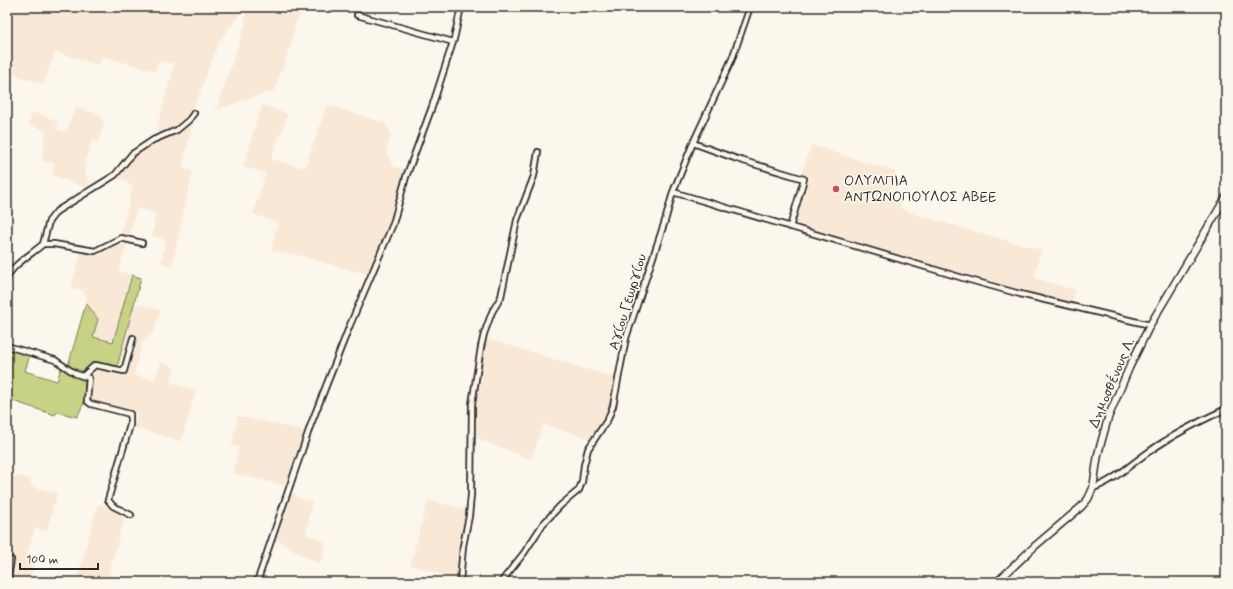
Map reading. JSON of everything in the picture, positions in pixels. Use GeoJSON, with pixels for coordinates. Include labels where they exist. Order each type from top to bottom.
{"type":"FeatureCollection","features":[{"type":"Feature","properties":{"kind":"street"},"geometry":{"type":"LineString","coordinates":[[257,582],[311,424],[350,325],[393,224],[406,177],[432,108],[453,42],[461,7]]}},
{"type":"Feature","properties":{"kind":"street","name":"Αγίου Γεωργίου"},"geometry":{"type":"LineString","coordinates":[[501,582],[524,553],[543,524],[561,505],[579,490],[582,482],[588,449],[608,419],[613,406],[626,338],[665,221],[673,192],[693,142],[732,59],[750,7]]}},
{"type":"Feature","properties":{"kind":"street"},"geometry":{"type":"LineString","coordinates":[[357,15],[453,42]]}},
{"type":"Feature","properties":{"kind":"street"},"geometry":{"type":"LineString","coordinates":[[7,278],[18,265],[43,244],[49,221],[57,211],[115,175],[132,154],[153,140],[177,130],[189,120],[194,112]]}},
{"type":"Feature","properties":{"kind":"street"},"geometry":{"type":"LineString","coordinates":[[693,142],[737,159],[804,179],[790,227]]}},
{"type":"Feature","properties":{"kind":"street"},"geometry":{"type":"LineString","coordinates":[[460,582],[463,546],[469,516],[471,495],[472,404],[481,347],[492,312],[501,297],[517,220],[534,176],[538,152]]}},
{"type":"Feature","properties":{"kind":"street"},"geometry":{"type":"LineString","coordinates":[[673,192],[1020,294],[1150,326]]}},
{"type":"Feature","properties":{"kind":"street","name":"Δημοσθένους Λ."},"geometry":{"type":"LineString","coordinates":[[997,582],[1088,499],[1093,488],[1098,454],[1108,418],[1129,368],[1150,326],[1226,197]]}},
{"type":"Feature","properties":{"kind":"street"},"geometry":{"type":"LineString","coordinates":[[43,244],[54,244],[95,251],[121,238],[142,244]]}},
{"type":"Feature","properties":{"kind":"street"},"geometry":{"type":"LineString","coordinates":[[83,376],[95,365],[124,371],[133,338]]}},
{"type":"Feature","properties":{"kind":"street"},"geometry":{"type":"LineString","coordinates":[[7,346],[55,360],[65,368],[89,378],[87,401],[91,404],[130,414],[130,425],[108,500],[113,506],[131,515]]}},
{"type":"Feature","properties":{"kind":"street"},"geometry":{"type":"LineString","coordinates":[[1093,488],[1112,478],[1150,450],[1190,426],[1226,409]]}},
{"type":"Feature","properties":{"kind":"street"},"geometry":{"type":"LineString","coordinates":[[7,559],[11,560],[7,582]]}},
{"type":"Feature","properties":{"kind":"shaded area"},"geometry":{"type":"Polygon","coordinates":[[[7,7],[242,7],[239,15],[219,42],[197,100],[187,118],[177,127],[155,137],[174,64],[159,61],[155,71],[102,56],[98,65],[55,52],[43,84],[7,72],[7,7]]]}},
{"type":"Feature","properties":{"kind":"shaded area"},"geometry":{"type":"Polygon","coordinates":[[[249,7],[304,7],[295,25],[290,46],[282,71],[280,72],[275,91],[255,96],[216,110],[246,22],[245,17],[249,7]]]}},
{"type":"Feature","properties":{"kind":"shaded area"},"geometry":{"type":"Polygon","coordinates":[[[262,105],[288,114],[271,159],[305,168],[327,105],[385,123],[391,135],[386,152],[393,166],[405,170],[389,229],[369,275],[291,253],[290,255],[271,250],[278,223],[253,214],[266,173],[243,167],[262,105]]]}},
{"type":"Feature","properties":{"kind":"shaded area"},"geometry":{"type":"Polygon","coordinates":[[[76,107],[102,115],[100,119],[105,121],[98,142],[92,140],[84,166],[89,187],[85,187],[52,175],[55,164],[42,160],[46,131],[29,125],[32,112],[58,121],[55,129],[66,132],[76,107]]]}},
{"type":"Feature","properties":{"kind":"shaded area"},"geometry":{"type":"Polygon","coordinates":[[[191,121],[193,121],[182,168],[193,171],[172,265],[163,263],[162,260],[166,240],[152,236],[156,213],[137,208],[119,271],[132,275],[113,342],[93,337],[98,319],[86,303],[87,297],[83,290],[71,288],[81,251],[101,255],[102,251],[99,245],[122,234],[133,186],[127,184],[127,181],[116,178],[128,163],[140,151],[148,146],[159,143],[162,139],[183,129],[191,121]]]}},
{"type":"Feature","properties":{"kind":"shaded area"},"geometry":{"type":"Polygon","coordinates":[[[811,145],[896,172],[889,195],[902,199],[900,208],[917,215],[1041,250],[1034,278],[1075,290],[1072,302],[1021,291],[803,228],[795,223],[810,178],[801,174],[811,145]]]}},
{"type":"Feature","properties":{"kind":"shaded area"},"geometry":{"type":"Polygon","coordinates":[[[135,303],[160,310],[154,332],[143,340],[134,375],[155,380],[161,362],[175,367],[170,382],[196,390],[181,442],[134,427],[137,414],[90,401],[89,397],[93,382],[90,372],[96,367],[116,371],[135,303]]]}},
{"type":"Feature","properties":{"kind":"shaded area"},"geometry":{"type":"Polygon","coordinates":[[[485,338],[616,378],[609,408],[603,421],[590,439],[543,424],[531,459],[473,437],[474,396],[485,338]]]}},
{"type":"Feature","properties":{"kind":"shaded area"},"geometry":{"type":"Polygon","coordinates":[[[238,416],[304,431],[286,486],[233,473],[239,447],[232,445],[238,416]]]}},
{"type":"Feature","properties":{"kind":"shaded area"},"geometry":{"type":"Polygon","coordinates":[[[7,474],[31,479],[30,486],[57,493],[47,531],[35,528],[25,561],[35,564],[29,582],[9,582],[15,558],[7,555],[7,474]]]}},
{"type":"Feature","properties":{"kind":"shaded area"},"geometry":{"type":"Polygon","coordinates":[[[289,492],[296,494],[298,498],[312,502],[306,534],[326,542],[321,563],[315,562],[279,541],[272,543],[289,492]]]}},
{"type":"Feature","properties":{"kind":"shaded area"},"geometry":{"type":"Polygon","coordinates":[[[428,500],[468,510],[458,579],[410,565],[428,500]]]}},
{"type":"Feature","properties":{"kind":"shaded area"},"geometry":{"type":"Polygon","coordinates":[[[98,504],[111,507],[125,515],[108,576],[124,580],[123,582],[76,582],[98,504]]]}},
{"type":"Feature","properties":{"kind":"green space"},"geometry":{"type":"Polygon","coordinates":[[[132,275],[141,278],[117,367],[98,363],[93,364],[89,369],[82,371],[68,366],[86,303],[98,319],[93,337],[113,342],[132,275]]]}},
{"type":"Feature","properties":{"kind":"green space"},"geometry":{"type":"Polygon","coordinates":[[[7,349],[30,355],[25,371],[57,381],[61,368],[71,374],[85,379],[84,403],[77,417],[57,412],[55,415],[7,399],[7,349]]]}},
{"type":"Feature","properties":{"kind":"place","name":"ΟΛΥΜΠΙΑ ΑΝΤΩΝΟΠΟΥΛΟΣ ΑΒΕΕ"},"geometry":{"type":"Point","coordinates":[836,189]}}]}
